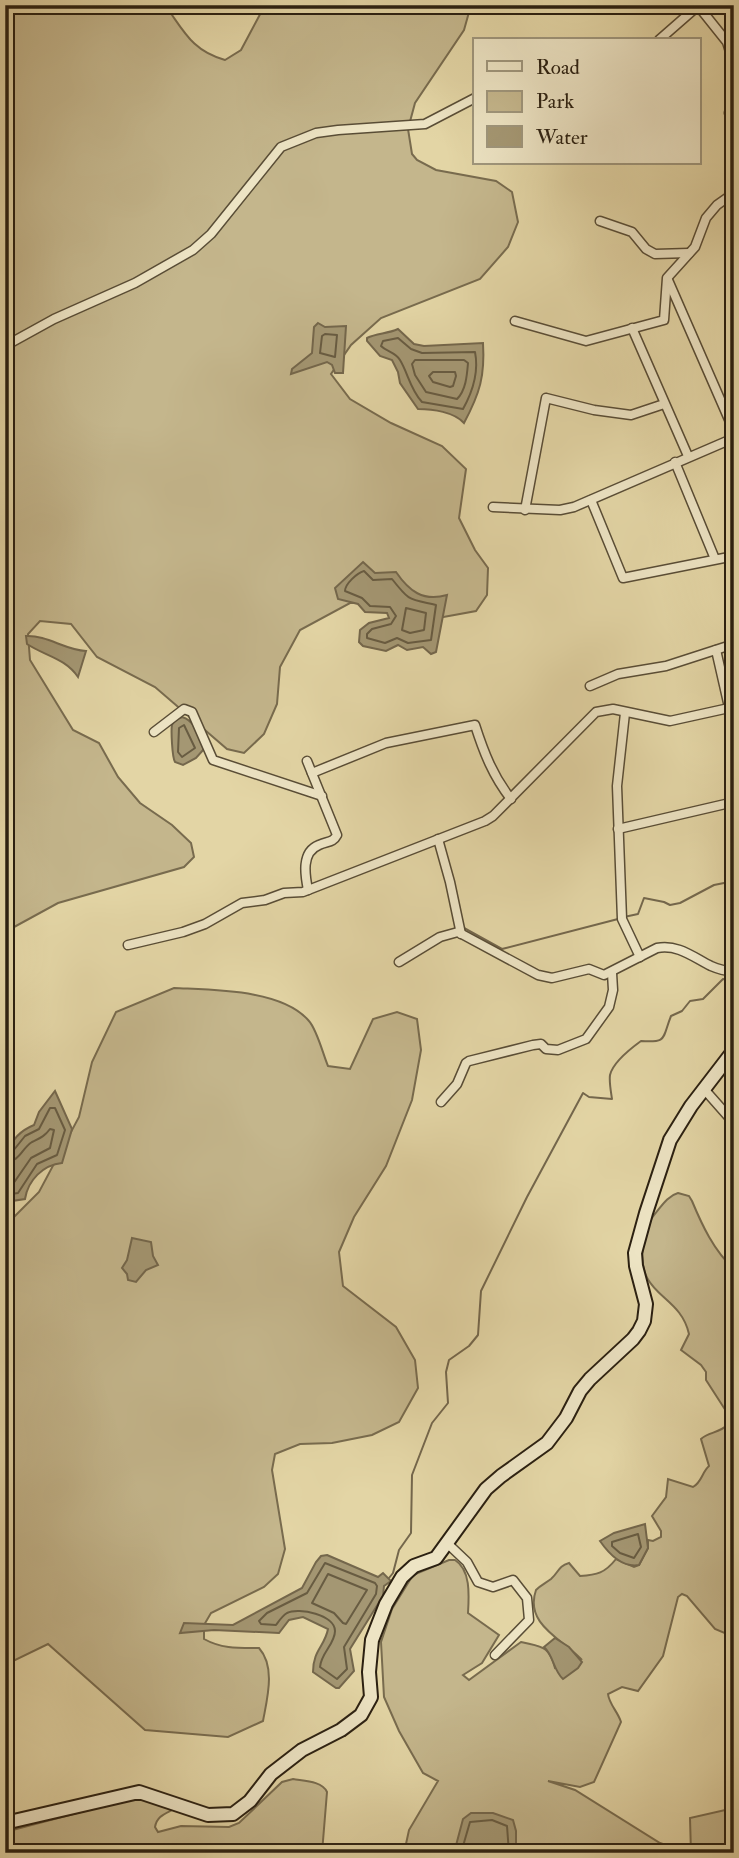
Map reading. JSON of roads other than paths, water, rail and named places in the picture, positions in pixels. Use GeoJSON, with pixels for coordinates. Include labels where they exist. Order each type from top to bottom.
{"type":"FeatureCollection","features":[{"type":"Feature","properties":{"kind":"main road"},"geometry":{"type":"LineString","coordinates":[[5,1823],[139,1792],[208,1815],[233,1814],[250,1801],[271,1774],[302,1750],[341,1730],[360,1715],[371,1697],[369,1671],[372,1640],[386,1604],[402,1577],[414,1566],[436,1558],[486,1489],[547,1443],[566,1418],[585,1385],[639,1331],[644,1321],[646,1304],[636,1266],[636,1242],[670,1140],[734,1050]]}},
{"type":"Feature","properties":{"kind":"street"},"geometry":{"type":"LineString","coordinates":[[661,38],[699,6],[727,42],[734,65]]}},
{"type":"Feature","properties":{"kind":"street"},"geometry":{"type":"LineString","coordinates":[[734,94],[729,113],[734,124]]}},
{"type":"Feature","properties":{"kind":"street"},"geometry":{"type":"LineString","coordinates":[[5,346],[135,283],[193,250],[211,234],[281,148],[316,134],[338,130],[425,124],[473,98]]}},
{"type":"Feature","properties":{"kind":"street"},"geometry":{"type":"LineString","coordinates":[[515,321],[586,341],[664,320],[667,278],[695,247],[706,218],[717,205],[734,193]]}},
{"type":"Feature","properties":{"kind":"street"},"geometry":{"type":"LineString","coordinates":[[600,221],[632,232],[655,254],[689,253]]}},
{"type":"Feature","properties":{"kind":"street"},"geometry":{"type":"LineString","coordinates":[[667,278],[734,431]]}},
{"type":"Feature","properties":{"kind":"street"},"geometry":{"type":"LineString","coordinates":[[632,328],[688,456]]}},
{"type":"Feature","properties":{"kind":"street"},"geometry":{"type":"LineString","coordinates":[[526,510],[546,398],[594,410],[631,415],[664,404]]}},
{"type":"Feature","properties":{"kind":"street"},"geometry":{"type":"LineString","coordinates":[[493,508],[559,510],[734,438]]}},
{"type":"Feature","properties":{"kind":"street"},"geometry":{"type":"LineString","coordinates":[[675,462],[716,559]]}},
{"type":"Feature","properties":{"kind":"street"},"geometry":{"type":"LineString","coordinates":[[591,499],[623,578],[734,556]]}},
{"type":"Feature","properties":{"kind":"street"},"geometry":{"type":"LineString","coordinates":[[590,687],[618,674],[666,666],[734,643]]}},
{"type":"Feature","properties":{"kind":"street"},"geometry":{"type":"LineString","coordinates":[[716,650],[734,729]]}},
{"type":"Feature","properties":{"kind":"street"},"geometry":{"type":"LineString","coordinates":[[128,945],[205,924],[242,903],[308,890],[485,821],[511,799],[596,712],[613,709],[670,721],[729,708]]}},
{"type":"Feature","properties":{"kind":"street"},"geometry":{"type":"LineString","coordinates":[[154,732],[184,709],[188,709],[192,712],[213,760],[322,796]]}},
{"type":"Feature","properties":{"kind":"street"},"geometry":{"type":"LineString","coordinates":[[625,713],[617,786],[622,919],[640,957]]}},
{"type":"Feature","properties":{"kind":"street"},"geometry":{"type":"LineString","coordinates":[[312,773],[386,743],[475,725],[496,780],[511,799]]}},
{"type":"Feature","properties":{"kind":"street"},"geometry":{"type":"LineString","coordinates":[[307,761],[337,835],[333,841],[317,845],[311,852],[304,872],[308,890]]}},
{"type":"Feature","properties":{"kind":"street"},"geometry":{"type":"LineString","coordinates":[[618,830],[734,802]]}},
{"type":"Feature","properties":{"kind":"street"},"geometry":{"type":"LineString","coordinates":[[438,839],[461,934]]}},
{"type":"Feature","properties":{"kind":"street"},"geometry":{"type":"LineString","coordinates":[[400,962],[452,932],[461,934],[538,975],[552,978],[589,969],[604,975],[657,948],[673,947],[713,967],[734,972]]}},
{"type":"Feature","properties":{"kind":"street"},"geometry":{"type":"LineString","coordinates":[[441,1102],[453,1091],[469,1061],[541,1044],[546,1049],[567,1049],[586,1039],[609,1007],[613,990],[612,972]]}},
{"type":"Feature","properties":{"kind":"street"},"geometry":{"type":"LineString","coordinates":[[704,1089],[734,1123]]}},
{"type":"Feature","properties":{"kind":"street"},"geometry":{"type":"LineString","coordinates":[[448,1544],[467,1562],[478,1582],[493,1587],[513,1580],[527,1598],[529,1620],[495,1655]]}},
{"type":"Feature","properties":{"kind":"water"},"geometry":{"type":"Polygon","coordinates":[[[318,323],[325,327],[346,326],[343,373],[335,373],[332,365],[327,362],[291,374],[292,369],[312,353],[314,327],[318,323]]]}},
{"type":"Feature","properties":{"kind":"water"},"geometry":{"type":"Polygon","coordinates":[[[398,329],[414,344],[424,346],[483,343],[480,384],[464,423],[449,414],[418,409],[400,383],[392,360],[380,356],[367,341],[371,336],[398,329]]]}},
{"type":"Feature","properties":{"kind":"water"},"geometry":{"type":"Polygon","coordinates":[[[363,562],[375,573],[396,572],[406,585],[424,596],[447,595],[436,652],[431,654],[423,647],[407,650],[398,645],[386,651],[363,646],[359,642],[360,630],[369,623],[389,618],[387,613],[365,612],[358,604],[338,599],[335,588],[363,562]]]}},
{"type":"Feature","properties":{"kind":"water"},"geometry":{"type":"Polygon","coordinates":[[[26,636],[86,651],[78,677],[61,661],[27,644],[26,636]]]}},
{"type":"Feature","properties":{"kind":"water"},"geometry":{"type":"Polygon","coordinates":[[[182,717],[194,726],[204,749],[196,758],[183,765],[175,762],[172,738],[173,723],[182,717]]]}},
{"type":"Feature","properties":{"kind":"water"},"geometry":{"type":"Polygon","coordinates":[[[55,1091],[72,1129],[62,1163],[43,1170],[29,1186],[25,1199],[5,1202],[5,1167],[10,1147],[15,1138],[34,1125],[39,1112],[55,1091]]]}},
{"type":"Feature","properties":{"kind":"water"},"geometry":{"type":"Polygon","coordinates":[[[132,1238],[151,1242],[153,1256],[158,1265],[146,1270],[136,1282],[128,1280],[122,1268],[127,1260],[132,1238]]]}},
{"type":"Feature","properties":{"kind":"water"},"geometry":{"type":"Polygon","coordinates":[[[645,1524],[648,1548],[639,1565],[622,1562],[600,1541],[614,1533],[645,1524]]]}},
{"type":"Feature","properties":{"kind":"water"},"geometry":{"type":"Polygon","coordinates":[[[327,1555],[378,1577],[383,1573],[391,1581],[384,1586],[383,1596],[350,1649],[354,1671],[339,1688],[313,1672],[315,1658],[328,1629],[303,1617],[289,1620],[279,1633],[214,1630],[180,1633],[184,1623],[233,1625],[302,1588],[316,1562],[321,1556],[327,1555]]]}},
{"type":"Feature","properties":{"kind":"water"},"geometry":{"type":"Polygon","coordinates":[[[555,1638],[569,1647],[582,1662],[563,1679],[544,1647],[555,1638]]]}},
{"type":"Feature","properties":{"kind":"water"},"geometry":{"type":"Polygon","coordinates":[[[471,1813],[493,1813],[513,1820],[516,1853],[454,1853],[463,1819],[471,1813]]]}},
{"type":"Feature","properties":{"kind":"waterway"},"geometry":{"type":"LineString","coordinates":[[624,917],[638,914],[644,898],[670,905],[680,903],[714,885],[734,881]]}},
{"type":"Feature","properties":{"kind":"waterway"},"geometry":{"type":"LineString","coordinates":[[464,928],[502,949],[618,919]]}},
{"type":"Feature","properties":{"kind":"waterway"},"geometry":{"type":"LineString","coordinates":[[389,1578],[399,1550],[411,1533],[412,1475],[432,1423],[448,1403],[446,1372],[449,1360],[469,1346],[478,1335],[481,1291],[527,1197],[583,1093],[589,1097],[612,1099],[610,1075],[622,1056],[641,1041],[663,1038],[671,1016],[682,1011],[690,1001],[703,999],[723,979],[734,982]]}}]}
